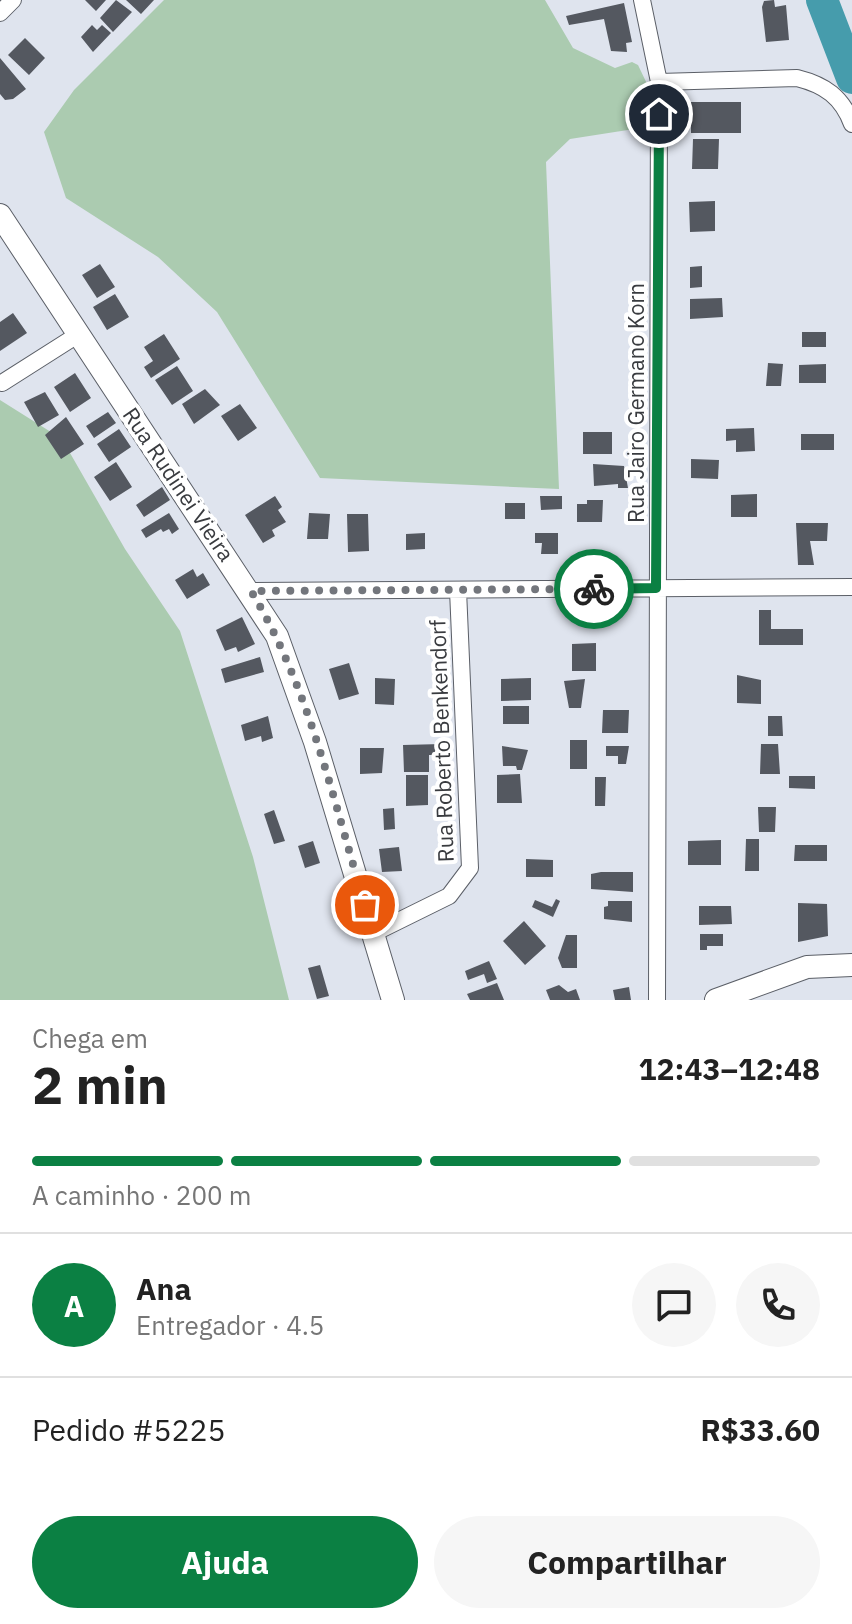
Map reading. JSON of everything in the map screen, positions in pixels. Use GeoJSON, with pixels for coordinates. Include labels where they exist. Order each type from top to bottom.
{"type":"FeatureCollection","features":[{"type":"Feature","properties":{"kind":"street"},"geometry":{"type":"LineString","coordinates":[[0,13],[13,0]]}},
{"type":"Feature","properties":{"kind":"street","name":"Rua Jairo Germano Korn"},"geometry":{"type":"LineString","coordinates":[[642,0],[659,82],[657,1000]]}},
{"type":"Feature","properties":{"kind":"street"},"geometry":{"type":"LineString","coordinates":[[659,82],[797,78],[817,83],[835,94],[852,124]]}},
{"type":"Feature","properties":{"kind":"street","name":"Rua Rudinei Vieira"},"geometry":{"type":"LineString","coordinates":[[0,215],[251,591],[277,636],[296,685],[393,1000]]}},
{"type":"Feature","properties":{"kind":"street"},"geometry":{"type":"LineString","coordinates":[[2,383],[79,334]]}},
{"type":"Feature","properties":{"kind":"street"},"geometry":{"type":"LineString","coordinates":[[251,591],[852,587]]}},
{"type":"Feature","properties":{"kind":"street","name":"Rua Roberto Benkendorf"},"geometry":{"type":"LineString","coordinates":[[374,933],[449,896],[470,868],[458,590]]}},
{"type":"Feature","properties":{"kind":"street"},"geometry":{"type":"LineString","coordinates":[[716,1000],[807,967],[852,965]]}},
{"type":"Feature","properties":{"kind":"green space"},"geometry":{"type":"Polygon","coordinates":[[[164,0],[545,0],[573,48],[615,68],[632,62],[638,65],[649,88],[647,117],[634,129],[570,139],[546,162],[559,489],[320,478],[217,312],[158,257],[66,198],[44,132],[74,90],[164,0]]]}},
{"type":"Feature","properties":{"kind":"green space"},"geometry":{"type":"Polygon","coordinates":[[[0,400],[62,439],[125,549],[180,631],[253,857],[289,1000],[0,1000],[0,400]]]}},
{"type":"Feature","properties":{"kind":"building"},"geometry":{"type":"Polygon","coordinates":[[[85,0],[106,0],[96,11],[85,0]]]}},
{"type":"Feature","properties":{"kind":"building"},"geometry":{"type":"Polygon","coordinates":[[[116,0],[132,12],[113,32],[100,18],[116,0]]]}},
{"type":"Feature","properties":{"kind":"building"},"geometry":{"type":"Polygon","coordinates":[[[126,0],[154,0],[141,14],[126,0]]]}},
{"type":"Feature","properties":{"kind":"building"},"geometry":{"type":"Polygon","coordinates":[[[774,0],[775,7],[786,5],[789,40],[766,42],[762,7],[764,1],[774,0]]]}},
{"type":"Feature","properties":{"kind":"building"},"geometry":{"type":"Polygon","coordinates":[[[624,3],[632,42],[626,43],[627,52],[611,51],[604,19],[569,25],[566,16],[624,3]]]}},
{"type":"Feature","properties":{"kind":"building"},"geometry":{"type":"Polygon","coordinates":[[[92,25],[97,30],[102,25],[111,33],[93,52],[81,37],[92,25]]]}},
{"type":"Feature","properties":{"kind":"building"},"geometry":{"type":"Polygon","coordinates":[[[25,38],[45,58],[29,75],[8,55],[25,38]]]}},
{"type":"Feature","properties":{"kind":"building"},"geometry":{"type":"Polygon","coordinates":[[[0,58],[26,89],[13,99],[5,100],[0,94],[0,58]]]}},
{"type":"Feature","properties":{"kind":"building"},"geometry":{"type":"Polygon","coordinates":[[[691,102],[741,102],[741,133],[691,133],[691,102]]]}},
{"type":"Feature","properties":{"kind":"building"},"geometry":{"type":"Polygon","coordinates":[[[693,139],[719,139],[718,169],[692,169],[693,139]]]}},
{"type":"Feature","properties":{"kind":"building"},"geometry":{"type":"Polygon","coordinates":[[[715,201],[715,231],[690,232],[689,202],[715,201]]]}},
{"type":"Feature","properties":{"kind":"building"},"geometry":{"type":"Polygon","coordinates":[[[100,264],[115,287],[97,298],[82,275],[100,264]]]}},
{"type":"Feature","properties":{"kind":"building"},"geometry":{"type":"Polygon","coordinates":[[[702,266],[702,287],[690,288],[690,267],[702,266]]]}},
{"type":"Feature","properties":{"kind":"building"},"geometry":{"type":"Polygon","coordinates":[[[115,294],[129,317],[107,330],[93,307],[115,294]]]}},
{"type":"Feature","properties":{"kind":"building"},"geometry":{"type":"Polygon","coordinates":[[[722,298],[723,317],[690,319],[690,299],[722,298]]]}},
{"type":"Feature","properties":{"kind":"building"},"geometry":{"type":"Polygon","coordinates":[[[13,313],[27,333],[0,351],[0,322],[13,313]]]}},
{"type":"Feature","properties":{"kind":"building"},"geometry":{"type":"Polygon","coordinates":[[[802,332],[826,332],[826,347],[802,347],[802,332]]]}},
{"type":"Feature","properties":{"kind":"building"},"geometry":{"type":"Polygon","coordinates":[[[164,334],[180,359],[151,378],[144,367],[153,361],[144,347],[164,334]]]}},
{"type":"Feature","properties":{"kind":"building"},"geometry":{"type":"Polygon","coordinates":[[[768,363],[783,364],[781,386],[766,386],[768,363]]]}},
{"type":"Feature","properties":{"kind":"building"},"geometry":{"type":"Polygon","coordinates":[[[826,364],[826,383],[799,383],[799,365],[826,364]]]}},
{"type":"Feature","properties":{"kind":"building"},"geometry":{"type":"Polygon","coordinates":[[[177,366],[193,391],[172,405],[155,380],[177,366]]]}},
{"type":"Feature","properties":{"kind":"building"},"geometry":{"type":"Polygon","coordinates":[[[75,373],[91,398],[70,412],[54,387],[75,373]]]}},
{"type":"Feature","properties":{"kind":"building"},"geometry":{"type":"Polygon","coordinates":[[[205,389],[220,405],[194,424],[182,404],[205,389]]]}},
{"type":"Feature","properties":{"kind":"building"},"geometry":{"type":"Polygon","coordinates":[[[45,392],[59,415],[38,427],[24,402],[45,392]]]}},
{"type":"Feature","properties":{"kind":"building"},"geometry":{"type":"Polygon","coordinates":[[[240,404],[257,428],[238,441],[221,416],[240,404]]]}},
{"type":"Feature","properties":{"kind":"building"},"geometry":{"type":"Polygon","coordinates":[[[108,412],[116,423],[94,438],[86,426],[108,412]]]}},
{"type":"Feature","properties":{"kind":"building"},"geometry":{"type":"Polygon","coordinates":[[[66,417],[84,444],[61,459],[45,435],[66,417]]]}},
{"type":"Feature","properties":{"kind":"building"},"geometry":{"type":"Polygon","coordinates":[[[754,428],[755,451],[736,452],[736,440],[726,441],[726,429],[754,428]]]}},
{"type":"Feature","properties":{"kind":"building"},"geometry":{"type":"Polygon","coordinates":[[[119,429],[131,447],[109,462],[97,444],[119,429]]]}},
{"type":"Feature","properties":{"kind":"building"},"geometry":{"type":"Polygon","coordinates":[[[583,432],[612,432],[612,454],[583,454],[583,432]]]}},
{"type":"Feature","properties":{"kind":"building"},"geometry":{"type":"Polygon","coordinates":[[[801,434],[834,434],[834,450],[801,450],[801,434]]]}},
{"type":"Feature","properties":{"kind":"building"},"geometry":{"type":"Polygon","coordinates":[[[691,459],[719,460],[718,479],[691,478],[691,459]]]}},
{"type":"Feature","properties":{"kind":"building"},"geometry":{"type":"Polygon","coordinates":[[[116,462],[132,487],[110,501],[94,477],[116,462]]]}},
{"type":"Feature","properties":{"kind":"building"},"geometry":{"type":"Polygon","coordinates":[[[593,464],[624,466],[628,488],[618,488],[618,484],[594,486],[593,464]]]}},
{"type":"Feature","properties":{"kind":"building"},"geometry":{"type":"Polygon","coordinates":[[[162,487],[170,500],[144,517],[136,505],[162,487]]]}},
{"type":"Feature","properties":{"kind":"building"},"geometry":{"type":"Polygon","coordinates":[[[757,494],[757,517],[731,517],[731,495],[757,494]]]}},
{"type":"Feature","properties":{"kind":"building"},"geometry":{"type":"Polygon","coordinates":[[[275,496],[282,507],[278,510],[286,522],[272,530],[275,536],[263,543],[245,515],[275,496]]]}},
{"type":"Feature","properties":{"kind":"building"},"geometry":{"type":"Polygon","coordinates":[[[540,496],[562,496],[562,509],[541,510],[540,496]]]}},
{"type":"Feature","properties":{"kind":"building"},"geometry":{"type":"Polygon","coordinates":[[[587,500],[603,500],[602,522],[577,522],[577,504],[587,504],[587,500]]]}},
{"type":"Feature","properties":{"kind":"building"},"geometry":{"type":"Polygon","coordinates":[[[505,503],[525,503],[525,519],[505,519],[505,503]]]}},
{"type":"Feature","properties":{"kind":"building"},"geometry":{"type":"Polygon","coordinates":[[[169,513],[179,529],[172,534],[169,529],[163,532],[161,529],[146,538],[141,530],[169,513]]]}},
{"type":"Feature","properties":{"kind":"building"},"geometry":{"type":"Polygon","coordinates":[[[309,513],[330,514],[328,539],[307,539],[309,513]]]}},
{"type":"Feature","properties":{"kind":"building"},"geometry":{"type":"Polygon","coordinates":[[[347,514],[368,514],[369,551],[348,552],[347,514]]]}},
{"type":"Feature","properties":{"kind":"building"},"geometry":{"type":"Polygon","coordinates":[[[796,523],[828,523],[827,541],[810,541],[814,565],[798,565],[796,523]]]}},
{"type":"Feature","properties":{"kind":"building"},"geometry":{"type":"Polygon","coordinates":[[[425,533],[425,549],[406,550],[406,534],[425,533]]]}},
{"type":"Feature","properties":{"kind":"building"},"geometry":{"type":"Polygon","coordinates":[[[535,533],[558,533],[558,554],[541,554],[542,543],[535,543],[535,533]]]}},
{"type":"Feature","properties":{"kind":"building"},"geometry":{"type":"Polygon","coordinates":[[[193,569],[197,577],[203,573],[210,585],[187,599],[175,580],[193,569]]]}},
{"type":"Feature","properties":{"kind":"building"},"geometry":{"type":"Polygon","coordinates":[[[759,610],[771,610],[771,629],[803,629],[803,645],[759,645],[759,610]]]}},
{"type":"Feature","properties":{"kind":"building"},"geometry":{"type":"Polygon","coordinates":[[[242,617],[255,644],[238,652],[236,647],[225,651],[216,630],[242,617]]]}},
{"type":"Feature","properties":{"kind":"building"},"geometry":{"type":"Polygon","coordinates":[[[596,643],[596,671],[572,671],[572,644],[596,643]]]}},
{"type":"Feature","properties":{"kind":"building"},"geometry":{"type":"Polygon","coordinates":[[[260,657],[264,672],[225,683],[221,669],[260,657]]]}},
{"type":"Feature","properties":{"kind":"building"},"geometry":{"type":"Polygon","coordinates":[[[349,663],[359,694],[339,700],[329,669],[349,663]]]}},
{"type":"Feature","properties":{"kind":"building"},"geometry":{"type":"Polygon","coordinates":[[[737,675],[761,680],[761,704],[737,703],[737,675]]]}},
{"type":"Feature","properties":{"kind":"building"},"geometry":{"type":"Polygon","coordinates":[[[375,678],[395,679],[394,705],[375,704],[375,678]]]}},
{"type":"Feature","properties":{"kind":"building"},"geometry":{"type":"Polygon","coordinates":[[[531,678],[531,700],[501,701],[501,679],[531,678]]]}},
{"type":"Feature","properties":{"kind":"building"},"geometry":{"type":"Polygon","coordinates":[[[585,679],[581,708],[569,708],[564,681],[585,679]]]}},
{"type":"Feature","properties":{"kind":"building"},"geometry":{"type":"Polygon","coordinates":[[[503,706],[529,706],[529,724],[503,724],[503,706]]]}},
{"type":"Feature","properties":{"kind":"building"},"geometry":{"type":"Polygon","coordinates":[[[603,710],[629,710],[628,733],[602,733],[603,710]]]}},
{"type":"Feature","properties":{"kind":"building"},"geometry":{"type":"Polygon","coordinates":[[[268,716],[273,738],[262,742],[261,736],[245,741],[241,725],[268,716]]]}},
{"type":"Feature","properties":{"kind":"building"},"geometry":{"type":"Polygon","coordinates":[[[768,716],[782,716],[783,736],[768,736],[768,716]]]}},
{"type":"Feature","properties":{"kind":"building"},"geometry":{"type":"Polygon","coordinates":[[[570,740],[587,740],[587,769],[570,769],[570,740]]]}},
{"type":"Feature","properties":{"kind":"building"},"geometry":{"type":"Polygon","coordinates":[[[442,744],[442,755],[429,755],[429,772],[404,772],[403,745],[442,744]]]}},
{"type":"Feature","properties":{"kind":"building"},"geometry":{"type":"Polygon","coordinates":[[[761,744],[778,744],[780,774],[760,774],[761,744]]]}},
{"type":"Feature","properties":{"kind":"building"},"geometry":{"type":"Polygon","coordinates":[[[502,746],[528,750],[522,770],[517,770],[516,766],[503,766],[502,746]]]}},
{"type":"Feature","properties":{"kind":"building"},"geometry":{"type":"Polygon","coordinates":[[[606,746],[629,746],[626,764],[618,764],[618,756],[606,756],[606,746]]]}},
{"type":"Feature","properties":{"kind":"building"},"geometry":{"type":"Polygon","coordinates":[[[360,748],[384,748],[382,773],[360,774],[360,748]]]}},
{"type":"Feature","properties":{"kind":"building"},"geometry":{"type":"Polygon","coordinates":[[[520,774],[522,803],[497,803],[497,775],[520,774]]]}},
{"type":"Feature","properties":{"kind":"building"},"geometry":{"type":"Polygon","coordinates":[[[406,775],[428,775],[428,805],[406,806],[406,775]]]}},
{"type":"Feature","properties":{"kind":"building"},"geometry":{"type":"Polygon","coordinates":[[[789,776],[815,776],[815,789],[789,788],[789,776]]]}},
{"type":"Feature","properties":{"kind":"building"},"geometry":{"type":"Polygon","coordinates":[[[595,777],[606,777],[605,806],[595,806],[595,777]]]}},
{"type":"Feature","properties":{"kind":"building"},"geometry":{"type":"Polygon","coordinates":[[[758,807],[776,807],[775,832],[759,832],[758,807]]]}},
{"type":"Feature","properties":{"kind":"building"},"geometry":{"type":"Polygon","coordinates":[[[394,808],[395,829],[384,830],[383,809],[394,808]]]}},
{"type":"Feature","properties":{"kind":"building"},"geometry":{"type":"Polygon","coordinates":[[[274,810],[285,841],[274,844],[264,814],[274,810]]]}},
{"type":"Feature","properties":{"kind":"building"},"geometry":{"type":"Polygon","coordinates":[[[746,839],[759,839],[759,871],[745,871],[746,839]]]}},
{"type":"Feature","properties":{"kind":"building"},"geometry":{"type":"Polygon","coordinates":[[[721,840],[721,865],[688,865],[688,841],[721,840]]]}},
{"type":"Feature","properties":{"kind":"building"},"geometry":{"type":"Polygon","coordinates":[[[313,841],[320,863],[305,868],[298,846],[313,841]]]}},
{"type":"Feature","properties":{"kind":"building"},"geometry":{"type":"Polygon","coordinates":[[[795,845],[827,845],[827,861],[794,861],[795,845]]]}},
{"type":"Feature","properties":{"kind":"building"},"geometry":{"type":"Polygon","coordinates":[[[399,847],[402,871],[382,872],[379,849],[399,847]]]}},
{"type":"Feature","properties":{"kind":"building"},"geometry":{"type":"Polygon","coordinates":[[[526,859],[553,860],[553,877],[526,877],[526,859]]]}},
{"type":"Feature","properties":{"kind":"building"},"geometry":{"type":"Polygon","coordinates":[[[633,872],[633,892],[591,889],[591,874],[633,872]]]}},
{"type":"Feature","properties":{"kind":"building"},"geometry":{"type":"Polygon","coordinates":[[[556,899],[560,901],[553,917],[532,907],[535,900],[552,907],[556,899]]]}},
{"type":"Feature","properties":{"kind":"building"},"geometry":{"type":"Polygon","coordinates":[[[608,901],[632,901],[632,922],[604,919],[604,907],[608,906],[608,901]]]}},
{"type":"Feature","properties":{"kind":"building"},"geometry":{"type":"Polygon","coordinates":[[[798,903],[827,904],[828,936],[798,942],[798,903]]]}},
{"type":"Feature","properties":{"kind":"building"},"geometry":{"type":"Polygon","coordinates":[[[699,906],[731,906],[732,924],[699,925],[699,906]]]}},
{"type":"Feature","properties":{"kind":"building"},"geometry":{"type":"Polygon","coordinates":[[[524,921],[546,946],[525,965],[503,941],[524,921]]]}},
{"type":"Feature","properties":{"kind":"building"},"geometry":{"type":"Polygon","coordinates":[[[700,934],[723,934],[723,946],[707,946],[707,950],[700,950],[700,934]]]}},
{"type":"Feature","properties":{"kind":"building"},"geometry":{"type":"Polygon","coordinates":[[[566,935],[577,935],[577,968],[562,968],[558,958],[566,935]]]}},
{"type":"Feature","properties":{"kind":"building"},"geometry":{"type":"Polygon","coordinates":[[[489,961],[497,979],[487,983],[484,974],[468,980],[465,971],[489,961]]]}},
{"type":"Feature","properties":{"kind":"building"},"geometry":{"type":"Polygon","coordinates":[[[320,965],[329,996],[317,999],[308,968],[320,965]]]}},
{"type":"Feature","properties":{"kind":"building"},"geometry":{"type":"Polygon","coordinates":[[[497,983],[504,1000],[470,1000],[467,994],[497,983]]]}},
{"type":"Feature","properties":{"kind":"building"},"geometry":{"type":"Polygon","coordinates":[[[559,985],[568,992],[576,989],[580,1000],[550,1000],[546,990],[559,985]]]}},
{"type":"Feature","properties":{"kind":"building"},"geometry":{"type":"Polygon","coordinates":[[[629,987],[631,1000],[615,1000],[613,990],[629,987]]]}},
{"type":"Feature","properties":{"kind":"waterway"},"geometry":{"type":"LineString","coordinates":[[822,0],[852,78]]}},
{"type":"Feature","properties":{"kind":"way so far"},"geometry":{"type":"LineString","coordinates":[[365,905],[296,685],[277,636],[251,591],[594,589]]}},
{"type":"Feature","properties":{"kind":"route"},"geometry":{"type":"LineString","coordinates":[[594,589],[656,588],[659,114]]}}]}
